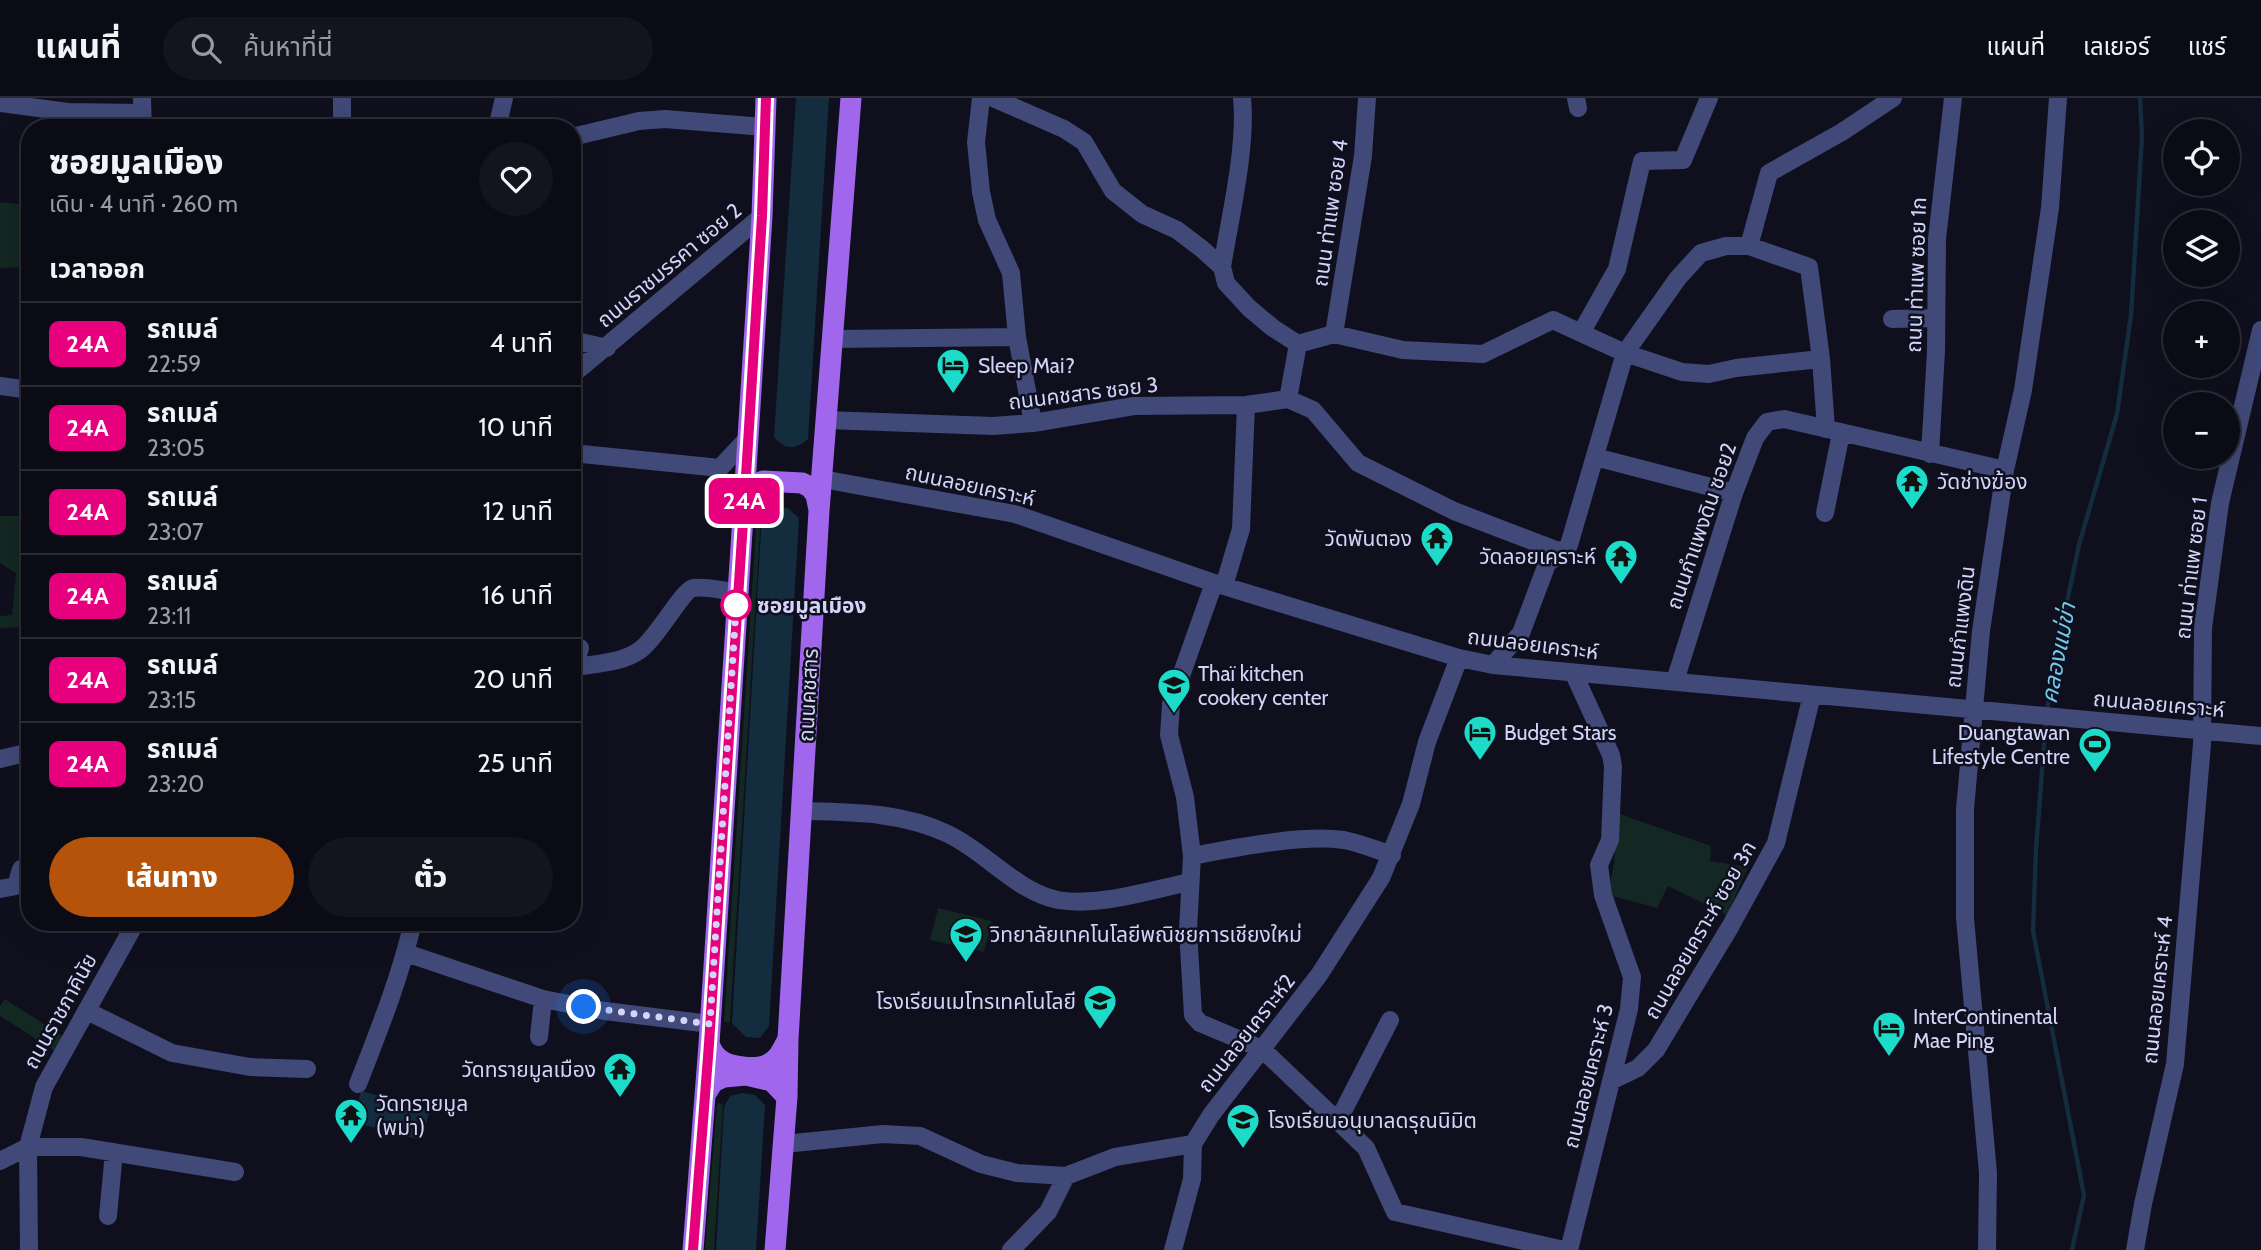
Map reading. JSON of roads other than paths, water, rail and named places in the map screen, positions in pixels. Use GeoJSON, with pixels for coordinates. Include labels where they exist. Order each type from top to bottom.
{"type":"FeatureCollection","features":[{"type":"Feature","properties":{"kind":"main road"},"geometry":{"type":"LineString","coordinates":[[693,1250],[744,505],[762,216],[766,98]]}},
{"type":"Feature","properties":{"kind":"main road","name":"ถนนคชสาร"},"geometry":{"type":"LineString","coordinates":[[775,1250],[787,1097],[788,1039],[819,511],[851,98]]}},
{"type":"Feature","properties":{"kind":"main road"},"geometry":{"type":"LineString","coordinates":[[748,438],[754,460],[768,468],[810,469],[817,465],[823,456]]}},
{"type":"Feature","properties":{"kind":"main road"},"geometry":{"type":"LineString","coordinates":[[744,505],[747,492],[762,481],[802,483],[810,487],[816,495],[819,511]]}},
{"type":"Feature","properties":{"kind":"main road"},"geometry":{"type":"LineString","coordinates":[[709,1034],[713,1054],[729,1065],[770,1064],[777,1058],[788,1039]]}},
{"type":"Feature","properties":{"kind":"main road"},"geometry":{"type":"LineString","coordinates":[[705,1095],[713,1082],[724,1077],[746,1075],[772,1081],[787,1097]]}},
{"type":"Feature","properties":{"kind":"street"},"geometry":{"type":"LineString","coordinates":[[342,98],[342,119]]}},
{"type":"Feature","properties":{"kind":"street"},"geometry":{"type":"LineString","coordinates":[[498,119],[504,98]]}},
{"type":"Feature","properties":{"kind":"street"},"geometry":{"type":"LineString","coordinates":[[981,98],[976,142],[981,192],[987,220],[1011,273],[1017,337],[1033,423]]}},
{"type":"Feature","properties":{"kind":"street"},"geometry":{"type":"LineString","coordinates":[[993,98],[1064,129],[1084,142],[1113,191],[1142,214],[1177,230],[1222,267]]}},
{"type":"Feature","properties":{"kind":"street"},"geometry":{"type":"LineString","coordinates":[[1242,98],[1240,140],[1222,267],[1226,283],[1249,308],[1298,344],[1334,334],[1403,350],[1483,354],[1553,320],[1625,354],[1682,372],[1709,374],[1736,368],[1821,359]]}},
{"type":"Feature","properties":{"kind":"street","name":"ถนน ท่าแพ ซอย 4"},"geometry":{"type":"LineString","coordinates":[[1334,334],[1363,156],[1367,98]]}},
{"type":"Feature","properties":{"kind":"street"},"geometry":{"type":"LineString","coordinates":[[1581,333],[1617,269],[1642,161],[1683,160],[1709,98]]}},
{"type":"Feature","properties":{"kind":"street"},"geometry":{"type":"LineString","coordinates":[[1749,246],[1769,173],[1842,132],[1893,98]]}},
{"type":"Feature","properties":{"kind":"street","name":"ถนน ท่าแพ ซอย 1ก"},"geometry":{"type":"LineString","coordinates":[[1930,454],[1937,239],[1953,98]]}},
{"type":"Feature","properties":{"kind":"street","name":"ถนนกำแพงดิน"},"geometry":{"type":"LineString","coordinates":[[1987,1250],[1987,1173],[1965,918],[1965,809],[1972,710],[2005,470],[2023,390],[2050,208],[2058,98]]}},
{"type":"Feature","properties":{"kind":"street"},"geometry":{"type":"LineString","coordinates":[[0,103],[68,111],[142,113]]}},
{"type":"Feature","properties":{"kind":"street"},"geometry":{"type":"LineString","coordinates":[[581,135],[639,121],[665,119],[765,127]]}},
{"type":"Feature","properties":{"kind":"street","name":"ถนนราชมรรคา ซอย 2"},"geometry":{"type":"LineString","coordinates":[[581,368],[762,216]]}},
{"type":"Feature","properties":{"kind":"street"},"geometry":{"type":"LineString","coordinates":[[1493,665],[1521,633],[1547,564],[1569,545],[1625,354],[1678,278],[1701,253],[1726,246],[1749,246],[1809,267],[1834,431],[1825,513]]}},
{"type":"Feature","properties":{"kind":"street"},"geometry":{"type":"LineString","coordinates":[[1892,319],[1936,318]]}},
{"type":"Feature","properties":{"kind":"street","name":"ถนน ท่าแพ ซอย 1"},"geometry":{"type":"LineString","coordinates":[[2203,731],[2203,628],[2220,503],[2261,330]]}},
{"type":"Feature","properties":{"kind":"street"},"geometry":{"type":"LineString","coordinates":[[832,339],[1017,337]]}},
{"type":"Feature","properties":{"kind":"street"},"geometry":{"type":"LineString","coordinates":[[581,342],[607,348]]}},
{"type":"Feature","properties":{"kind":"street"},"geometry":{"type":"LineString","coordinates":[[1298,344],[1289,399],[1313,410],[1358,463],[1454,511],[1562,552]]}},
{"type":"Feature","properties":{"kind":"street"},"geometry":{"type":"LineString","coordinates":[[0,386],[21,389]]}},
{"type":"Feature","properties":{"kind":"street","name":"ถนนคชสาร ซอย 3"},"geometry":{"type":"LineString","coordinates":[[826,420],[993,426],[1033,423],[1135,406],[1246,405],[1289,399]]}},
{"type":"Feature","properties":{"kind":"street"},"geometry":{"type":"LineString","coordinates":[[1246,405],[1241,529],[1171,704],[1169,725],[1169,735],[1185,797],[1192,856],[1188,930],[1193,1015],[1200,1023],[1262,1049],[1366,1148],[1395,1212],[1566,1250]]}},
{"type":"Feature","properties":{"kind":"street","name":"ถนนกำแพงดิน ซอย2"},"geometry":{"type":"LineString","coordinates":[[1675,681],[1734,493],[1755,438],[1767,422],[1784,419],[2005,470]]}},
{"type":"Feature","properties":{"kind":"street"},"geometry":{"type":"LineString","coordinates":[[581,454],[720,468],[748,438]]}},
{"type":"Feature","properties":{"kind":"street"},"geometry":{"type":"LineString","coordinates":[[1595,457],[1734,493]]}},
{"type":"Feature","properties":{"kind":"street","name":"ถนนลอยเคราะห์"},"geometry":{"type":"LineString","coordinates":[[822,479],[1014,514],[1219,585],[1459,658],[1493,665],[2261,736]]}},
{"type":"Feature","properties":{"kind":"street"},"geometry":{"type":"LineString","coordinates":[[581,667],[622,659],[640,650],[660,630],[685,593],[692,588],[737,592]]}},
{"type":"Feature","properties":{"kind":"street"},"geometry":{"type":"LineString","coordinates":[[1521,633],[1527,670]]}},
{"type":"Feature","properties":{"kind":"street","name":"ถนนลอยเคราะห์2"},"geometry":{"type":"LineString","coordinates":[[1193,1144],[1211,1115],[1319,975],[1381,878],[1411,804],[1427,742],[1459,658]]}},
{"type":"Feature","properties":{"kind":"street","name":"ถนนลอยเคราะห์ 3"},"geometry":{"type":"LineString","coordinates":[[1566,1250],[1629,1009],[1632,977],[1603,895],[1600,865],[1610,841],[1613,766],[1611,755],[1574,674]]}},
{"type":"Feature","properties":{"kind":"street","name":"ถนนลอยเคราะห์ ซอย 3ก"},"geometry":{"type":"LineString","coordinates":[[1611,1082],[1638,1068],[1656,1050],[1730,927],[1776,843],[1812,695]]}},
{"type":"Feature","properties":{"kind":"street","name":"ถนนลอยเคราะห์ 4"},"geometry":{"type":"LineString","coordinates":[[2135,1250],[2175,1064],[2203,731]]}},
{"type":"Feature","properties":{"kind":"street"},"geometry":{"type":"LineString","coordinates":[[0,759],[21,754]]}},
{"type":"Feature","properties":{"kind":"street"},"geometry":{"type":"LineString","coordinates":[[802,811],[870,812],[920,824],[948,834],[1028,888],[1055,899],[1085,903],[1190,882]]}},
{"type":"Feature","properties":{"kind":"street"},"geometry":{"type":"LineString","coordinates":[[1192,856],[1245,846],[1321,839],[1345,841],[1391,855]]}},
{"type":"Feature","properties":{"kind":"street"},"geometry":{"type":"LineString","coordinates":[[0,889],[16,886],[21,869]]}},
{"type":"Feature","properties":{"kind":"street","name":"ถนนราชภาคินัย"},"geometry":{"type":"LineString","coordinates":[[29,1250],[28,1147],[44,1087],[131,931]]}},
{"type":"Feature","properties":{"kind":"street"},"geometry":{"type":"LineString","coordinates":[[358,1084],[406,953],[411,931]]}},
{"type":"Feature","properties":{"kind":"street"},"geometry":{"type":"LineString","coordinates":[[406,953],[543,999],[709,1034]]}},
{"type":"Feature","properties":{"kind":"street"},"geometry":{"type":"LineString","coordinates":[[539,1037],[543,999]]}},
{"type":"Feature","properties":{"kind":"street"},"geometry":{"type":"LineString","coordinates":[[87,1011],[172,1053],[250,1067],[307,1069]]}},
{"type":"Feature","properties":{"kind":"street"},"geometry":{"type":"LineString","coordinates":[[1338,1121],[1390,1020]]}},
{"type":"Feature","properties":{"kind":"street"},"geometry":{"type":"LineString","coordinates":[[784,1144],[883,1134],[920,1136],[981,1164],[1017,1173],[1066,1176],[1115,1157],[1193,1144],[1192,1179],[1173,1250]]}},
{"type":"Feature","properties":{"kind":"street"},"geometry":{"type":"LineString","coordinates":[[0,1161],[28,1147],[81,1147],[235,1172]]}},
{"type":"Feature","properties":{"kind":"street"},"geometry":{"type":"LineString","coordinates":[[108,1216],[114,1152]]}},
{"type":"Feature","properties":{"kind":"street"},"geometry":{"type":"LineString","coordinates":[[1011,1250],[1048,1212],[1066,1176]]}},
{"type":"Feature","properties":{"kind":"water"},"geometry":{"type":"Polygon","coordinates":[[[796,98],[829,98],[808,439],[790,447],[774,437],[796,98]]]}},
{"type":"Feature","properties":{"kind":"water"},"geometry":{"type":"Polygon","coordinates":[[[773,507],[788,508],[799,518],[769,1026],[760,1038],[746,1037],[732,1023],[762,515],[773,507]]]}},
{"type":"Feature","properties":{"kind":"water"},"geometry":{"type":"Polygon","coordinates":[[[361,1091],[430,1110],[421,1140],[353,1122],[361,1091]]]}},
{"type":"Feature","properties":{"kind":"water"},"geometry":{"type":"Polygon","coordinates":[[[742,1093],[755,1095],[765,1105],[756,1250],[716,1250],[724,1107],[730,1096],[742,1093]]]}},
{"type":"Feature","properties":{"kind":"waterway","name":"คลองแม่ข่า"},"geometry":{"type":"LineString","coordinates":[[2047,710],[2079,545],[2117,414],[2131,315],[2142,137],[2140,98]]}},
{"type":"Feature","properties":{"kind":"waterway","name":"คลองแม่ข่า"},"geometry":{"type":"LineString","coordinates":[[2046,719],[2033,931],[2084,1195],[2072,1250]]}},
{"type":"Feature","properties":{"kind":"place","name":"Sleep Mai?"},"geometry":{"type":"Point","coordinates":[953,395]}},
{"type":"Feature","properties":{"kind":"place","name":"วัดช่างฆ้อง"},"geometry":{"type":"Point","coordinates":[1912,511]}},
{"type":"Feature","properties":{"kind":"place","name":"วัดพันตอง"},"geometry":{"type":"Point","coordinates":[1437,568]}},
{"type":"Feature","properties":{"kind":"place","name":"วัดลอยเคราะห์"},"geometry":{"type":"Point","coordinates":[1621,586]}},
{"type":"Feature","properties":{"kind":"place","name":"ซอยมูลเมือง"},"geometry":{"type":"Point","coordinates":[736,605]}},
{"type":"Feature","properties":{"kind":"place","name":"Thaï kitchen cookery center"},"geometry":{"type":"Point","coordinates":[1174,715]}},
{"type":"Feature","properties":{"kind":"place","name":"Budget Stars"},"geometry":{"type":"Point","coordinates":[1480,762]}},
{"type":"Feature","properties":{"kind":"place","name":"Duangtawan Lifestyle Centre"},"geometry":{"type":"Point","coordinates":[2095,774]}},
{"type":"Feature","properties":{"kind":"place","name":"วิทยาลัยเทคโนโลยีพณิชยการเชียงใหม่"},"geometry":{"type":"Point","coordinates":[966,964]}},
{"type":"Feature","properties":{"kind":"place","name":"โรงเรียนเมโทรเทคโนโลยี"},"geometry":{"type":"Point","coordinates":[1100,1031]}},
{"type":"Feature","properties":{"kind":"place","name":"InterContinental Mae Ping"},"geometry":{"type":"Point","coordinates":[1889,1058]}},
{"type":"Feature","properties":{"kind":"place","name":"วัดทรายมูลเมือง"},"geometry":{"type":"Point","coordinates":[620,1099]}},
{"type":"Feature","properties":{"kind":"place","name":"วัดทรายมูล (พม่า)"},"geometry":{"type":"Point","coordinates":[351,1145]}},
{"type":"Feature","properties":{"kind":"place","name":"โรงเรียนอนุบาลดรุณนิมิต"},"geometry":{"type":"Point","coordinates":[1243,1150]}}]}
